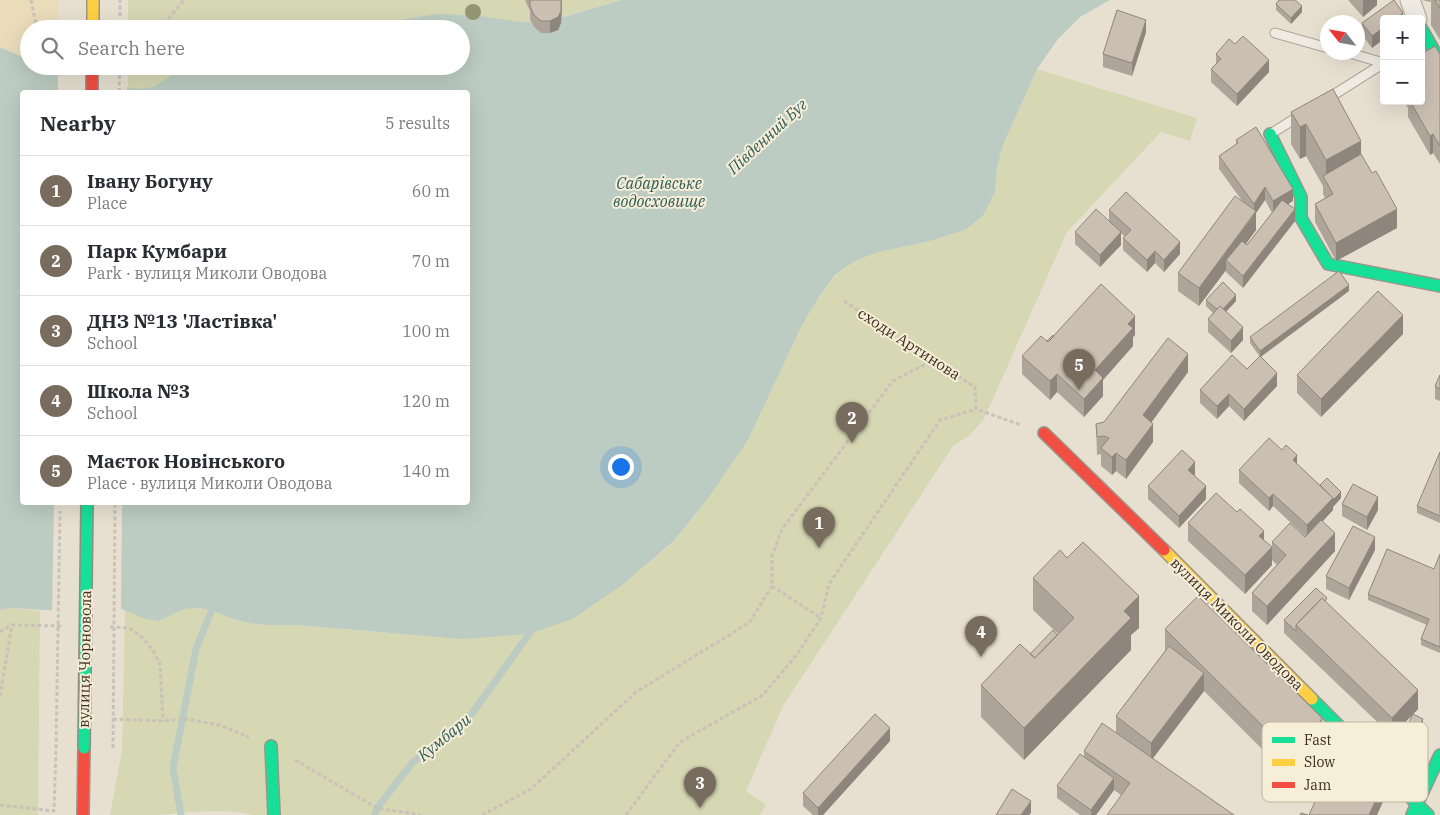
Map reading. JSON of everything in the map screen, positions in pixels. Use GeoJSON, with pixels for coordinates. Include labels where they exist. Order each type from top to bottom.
{"type":"FeatureCollection","features":[{"type":"Feature","properties":{"kind":"street"},"geometry":{"type":"LineString","coordinates":[[92,20],[93,0]]}},
{"type":"Feature","properties":{"kind":"street"},"geometry":{"type":"LineString","coordinates":[[1410,0],[1416,15]]}},
{"type":"Feature","properties":{"kind":"street"},"geometry":{"type":"LineString","coordinates":[[1425,38],[1440,61]]}},
{"type":"Feature","properties":{"kind":"street"},"geometry":{"type":"LineString","coordinates":[[92,75],[92,90]]}},
{"type":"Feature","properties":{"kind":"street"},"geometry":{"type":"LineString","coordinates":[[1270,134],[1301,198],[1301,218],[1328,264],[1440,286]]}},
{"type":"Feature","properties":{"kind":"street","name":"вулиця Миколи Оводова"},"geometry":{"type":"LineString","coordinates":[[1044,433],[1126,512],[1330,722]]}},
{"type":"Feature","properties":{"kind":"street","name":"вулиця Чорновола"},"geometry":{"type":"LineString","coordinates":[[83,815],[87,505]]}},
{"type":"Feature","properties":{"kind":"street"},"geometry":{"type":"LineString","coordinates":[[271,746],[274,815]]}},
{"type":"Feature","properties":{"kind":"street"},"geometry":{"type":"LineString","coordinates":[[1428,781],[1440,755]]}},
{"type":"Feature","properties":{"kind":"street","name":"вулиця Миколи Оводова"},"geometry":{"type":"LineString","coordinates":[[1415,810],[1428,815]]}},
{"type":"Feature","properties":{"kind":"lane"},"geometry":{"type":"LineString","coordinates":[[1275,33],[1320,46]]}},
{"type":"Feature","properties":{"kind":"lane"},"geometry":{"type":"LineString","coordinates":[[1270,134],[1384,63],[1365,58]]}},
{"type":"Feature","properties":{"kind":"path"},"geometry":{"type":"LineString","coordinates":[[31,0],[35,20]]}},
{"type":"Feature","properties":{"kind":"path"},"geometry":{"type":"LineString","coordinates":[[167,20],[184,0]]}},
{"type":"Feature","properties":{"kind":"path"},"geometry":{"type":"LineString","coordinates":[[120,75],[120,90]]}},
{"type":"Feature","properties":{"kind":"path","name":"сходи Артинова"},"geometry":{"type":"LineString","coordinates":[[844,302],[975,386],[976,409]]}},
{"type":"Feature","properties":{"kind":"path"},"geometry":{"type":"LineString","coordinates":[[482,815],[531,789],[636,692],[750,623],[772,586],[772,556],[782,529],[892,381],[933,360]]}},
{"type":"Feature","properties":{"kind":"path"},"geometry":{"type":"LineString","coordinates":[[626,815],[680,742],[762,695],[798,653],[821,618],[829,584],[940,420],[976,409],[1044,433]]}},
{"type":"Feature","properties":{"kind":"path"},"geometry":{"type":"LineString","coordinates":[[0,805],[54,811],[60,505]]}},
{"type":"Feature","properties":{"kind":"path"},"geometry":{"type":"LineString","coordinates":[[113,748],[115,505]]}},
{"type":"Feature","properties":{"kind":"path"},"geometry":{"type":"LineString","coordinates":[[772,586],[821,618]]}},
{"type":"Feature","properties":{"kind":"path"},"geometry":{"type":"LineString","coordinates":[[0,632],[12,625]]}},
{"type":"Feature","properties":{"kind":"path"},"geometry":{"type":"LineString","coordinates":[[113,719],[163,721],[187,719]]}},
{"type":"Feature","properties":{"kind":"path"},"geometry":{"type":"LineString","coordinates":[[373,806],[421,815]]}},
{"type":"Feature","properties":{"kind":"green space"},"geometry":{"type":"Polygon","coordinates":[[[128,0],[622,0],[547,21],[470,90],[128,90],[128,75],[470,75],[470,20],[128,20],[128,0]]]}},
{"type":"Feature","properties":{"kind":"green space"},"geometry":{"type":"Polygon","coordinates":[[[1037,69],[1197,118],[1190,141],[1161,132],[1067,232],[984,419],[969,436],[953,446],[783,706],[746,791],[766,805],[760,815],[252,815],[218,811],[156,815],[110,815],[122,750],[125,610],[145,619],[158,621],[184,609],[199,608],[249,623],[387,633],[621,586],[674,542],[709,497],[748,440],[802,325],[820,295],[836,275],[857,260],[879,252],[930,241],[965,230],[983,216],[995,192],[997,168],[1003,145],[1037,69]]]}},
{"type":"Feature","properties":{"kind":"green space"},"geometry":{"type":"Polygon","coordinates":[[[11,608],[40,611],[38,815],[0,815],[0,610],[11,608]]]}},
{"type":"Feature","properties":{"kind":"sand"},"geometry":{"type":"Polygon","coordinates":[[[0,0],[58,0],[57,20],[20,20],[20,56],[0,47],[0,0]]]}},
{"type":"Feature","properties":{"kind":"water","name":"Сабарівське водосховище"},"geometry":{"type":"Polygon","coordinates":[[[622,0],[1110,0],[1080,17],[1058,39],[1037,69],[1003,145],[997,168],[995,192],[983,216],[965,230],[930,241],[879,252],[857,260],[835,275],[820,295],[802,325],[748,440],[709,497],[674,541],[621,586],[572,619],[529,634],[462,639],[297,625],[265,625],[233,619],[199,608],[184,609],[158,621],[145,619],[122,609],[94,613],[11,608],[0,610],[0,47],[20,56],[20,75],[61,75],[137,89],[154,87],[171,75],[470,75],[470,20],[402,20],[436,14],[537,22],[563,17],[622,0]]]}},
{"type":"Feature","properties":{"kind":"pier"},"geometry":{"type":"Polygon","coordinates":[[[58,75],[78,75],[127,85],[127,90],[58,90],[58,75]]]}},
{"type":"Feature","properties":{"kind":"pier"},"geometry":{"type":"Polygon","coordinates":[[[54,505],[122,505],[121,611],[94,615],[52,614],[54,505]]]}},
{"type":"Feature","properties":{"kind":"building"},"geometry":{"type":"Polygon","coordinates":[[[530,0],[561,0],[561,11],[558,17],[550,21],[541,21],[534,15],[530,6],[530,0]]]}},
{"type":"Feature","properties":{"kind":"building"},"geometry":{"type":"Polygon","coordinates":[[[1279,0],[1295,0],[1302,6],[1291,18],[1276,4],[1279,0]]]}},
{"type":"Feature","properties":{"kind":"building"},"geometry":{"type":"Polygon","coordinates":[[[1394,0],[1403,13],[1400,15],[1380,15],[1380,30],[1372,36],[1365,27],[1365,21],[1394,0]]]}},
{"type":"Feature","properties":{"kind":"building"},"geometry":{"type":"Polygon","coordinates":[[[1435,0],[1440,0],[1440,8],[1435,0]]]}},
{"type":"Feature","properties":{"kind":"building"},"geometry":{"type":"Polygon","coordinates":[[[1117,10],[1146,20],[1132,63],[1103,54],[1117,10]]]}},
{"type":"Feature","properties":{"kind":"building"},"geometry":{"type":"Polygon","coordinates":[[[1243,36],[1269,60],[1237,94],[1211,69],[1221,59],[1216,54],[1229,39],[1235,44],[1243,36]]]}},
{"type":"Feature","properties":{"kind":"building"},"geometry":{"type":"Polygon","coordinates":[[[1435,46],[1440,54],[1440,146],[1433,134],[1430,136],[1412,105],[1425,105],[1425,52],[1435,46]]]}},
{"type":"Feature","properties":{"kind":"building"},"geometry":{"type":"Polygon","coordinates":[[[1333,89],[1361,141],[1326,160],[1306,124],[1300,127],[1291,112],[1333,89]]]}},
{"type":"Feature","properties":{"kind":"building"},"geometry":{"type":"Polygon","coordinates":[[[1256,127],[1293,189],[1273,201],[1265,187],[1254,204],[1219,156],[1238,143],[1236,140],[1256,127]]]}},
{"type":"Feature","properties":{"kind":"building"},"geometry":{"type":"Polygon","coordinates":[[[1361,154],[1372,173],[1376,171],[1397,209],[1336,243],[1315,204],[1333,194],[1323,176],[1361,154]]]}},
{"type":"Feature","properties":{"kind":"building"},"geometry":{"type":"Polygon","coordinates":[[[1126,192],[1180,242],[1164,260],[1155,251],[1147,260],[1123,238],[1131,230],[1109,210],[1126,192]]]}},
{"type":"Feature","properties":{"kind":"building"},"geometry":{"type":"Polygon","coordinates":[[[1235,196],[1256,211],[1199,288],[1178,273],[1235,196]]]}},
{"type":"Feature","properties":{"kind":"building"},"geometry":{"type":"Polygon","coordinates":[[[1282,200],[1295,209],[1243,276],[1226,260],[1242,241],[1247,245],[1282,200]]]}},
{"type":"Feature","properties":{"kind":"building"},"geometry":{"type":"Polygon","coordinates":[[[1096,209],[1121,232],[1100,255],[1075,232],[1096,209]]]}},
{"type":"Feature","properties":{"kind":"building"},"geometry":{"type":"Polygon","coordinates":[[[1339,271],[1349,285],[1260,351],[1250,337],[1339,271]]]}},
{"type":"Feature","properties":{"kind":"building"},"geometry":{"type":"Polygon","coordinates":[[[1223,282],[1236,295],[1223,309],[1220,306],[1217,309],[1206,300],[1223,282]]]}},
{"type":"Feature","properties":{"kind":"building"},"geometry":{"type":"Polygon","coordinates":[[[1101,284],[1135,316],[1128,324],[1133,328],[1095,370],[1103,378],[1084,399],[1057,374],[1050,381],[1022,356],[1041,336],[1048,342],[1101,284]]]}},
{"type":"Feature","properties":{"kind":"building"},"geometry":{"type":"Polygon","coordinates":[[[1378,291],[1403,315],[1321,399],[1297,375],[1378,291]]]}},
{"type":"Feature","properties":{"kind":"building"},"geometry":{"type":"Polygon","coordinates":[[[1220,306],[1243,327],[1231,341],[1208,319],[1220,306]]]}},
{"type":"Feature","properties":{"kind":"building"},"geometry":{"type":"Polygon","coordinates":[[[1168,338],[1188,354],[1143,415],[1153,424],[1126,460],[1116,453],[1112,457],[1101,448],[1109,438],[1104,436],[1097,437],[1096,424],[1104,422],[1168,338]]]}},
{"type":"Feature","properties":{"kind":"building"},"geometry":{"type":"Polygon","coordinates":[[[1232,355],[1247,369],[1260,356],[1277,373],[1244,409],[1229,394],[1217,406],[1200,390],[1232,355]]]}},
{"type":"Feature","properties":{"kind":"building"},"geometry":{"type":"Polygon","coordinates":[[[1440,375],[1440,389],[1435,386],[1440,375]]]}},
{"type":"Feature","properties":{"kind":"building"},"geometry":{"type":"Polygon","coordinates":[[[1269,438],[1282,450],[1286,445],[1297,455],[1293,460],[1333,498],[1307,525],[1273,494],[1269,498],[1239,470],[1269,438]]]}},
{"type":"Feature","properties":{"kind":"building"},"geometry":{"type":"Polygon","coordinates":[[[1182,450],[1195,462],[1188,470],[1206,486],[1179,516],[1148,486],[1182,450]]]}},
{"type":"Feature","properties":{"kind":"building"},"geometry":{"type":"Polygon","coordinates":[[[1440,452],[1440,516],[1417,506],[1440,452]]]}},
{"type":"Feature","properties":{"kind":"building"},"geometry":{"type":"Polygon","coordinates":[[[1327,478],[1341,492],[1333,500],[1320,485],[1327,478]]]}},
{"type":"Feature","properties":{"kind":"building"},"geometry":{"type":"Polygon","coordinates":[[[1353,484],[1378,497],[1367,517],[1342,504],[1353,484]]]}},
{"type":"Feature","properties":{"kind":"building"},"geometry":{"type":"Polygon","coordinates":[[[1216,493],[1237,512],[1240,509],[1264,531],[1259,536],[1272,547],[1245,575],[1188,523],[1216,493]]]}},
{"type":"Feature","properties":{"kind":"building"},"geometry":{"type":"Polygon","coordinates":[[[1321,520],[1335,533],[1267,606],[1252,593],[1286,555],[1272,542],[1290,523],[1305,537],[1321,520]]]}},
{"type":"Feature","properties":{"kind":"building"},"geometry":{"type":"Polygon","coordinates":[[[1353,526],[1375,537],[1349,588],[1326,576],[1353,526]]]}},
{"type":"Feature","properties":{"kind":"building"},"geometry":{"type":"Polygon","coordinates":[[[1083,542],[1139,596],[1124,611],[1131,618],[1024,728],[981,685],[1020,644],[1035,658],[1074,618],[1033,578],[1060,550],[1067,558],[1083,542]]]}},
{"type":"Feature","properties":{"kind":"building"},"geometry":{"type":"Polygon","coordinates":[[[1387,549],[1434,569],[1440,554],[1440,647],[1421,639],[1429,619],[1368,594],[1387,549]]]}},
{"type":"Feature","properties":{"kind":"building"},"geometry":{"type":"Polygon","coordinates":[[[1316,588],[1327,598],[1325,601],[1322,598],[1296,625],[1296,631],[1284,620],[1316,588]]]}},
{"type":"Feature","properties":{"kind":"building"},"geometry":{"type":"Polygon","coordinates":[[[1198,596],[1322,718],[1320,722],[1262,722],[1262,725],[1165,629],[1198,596]]]}},
{"type":"Feature","properties":{"kind":"building"},"geometry":{"type":"Polygon","coordinates":[[[1322,598],[1418,690],[1392,718],[1296,625],[1322,598]]]}},
{"type":"Feature","properties":{"kind":"building"},"geometry":{"type":"Polygon","coordinates":[[[1053,630],[1057,635],[1035,658],[1030,654],[1053,630]]]}},
{"type":"Feature","properties":{"kind":"building"},"geometry":{"type":"Polygon","coordinates":[[[1169,646],[1204,673],[1151,743],[1116,716],[1169,646]]]}},
{"type":"Feature","properties":{"kind":"building"},"geometry":{"type":"Polygon","coordinates":[[[875,714],[890,728],[818,808],[803,793],[875,714]]]}},
{"type":"Feature","properties":{"kind":"building"},"geometry":{"type":"Polygon","coordinates":[[[1413,714],[1423,719],[1421,722],[1409,722],[1413,714]]]}},
{"type":"Feature","properties":{"kind":"building"},"geometry":{"type":"Polygon","coordinates":[[[1102,723],[1234,815],[1107,815],[1130,783],[1084,751],[1102,723]]]}},
{"type":"Feature","properties":{"kind":"building"},"geometry":{"type":"Polygon","coordinates":[[[1080,754],[1114,778],[1091,810],[1057,786],[1080,754]]]}},
{"type":"Feature","properties":{"kind":"building"},"geometry":{"type":"Polygon","coordinates":[[[1012,789],[1031,801],[1021,815],[996,815],[1012,789]]]}},
{"type":"Feature","properties":{"kind":"building"},"geometry":{"type":"Polygon","coordinates":[[[1315,802],[1375,802],[1369,815],[1309,815],[1315,802]]]}},
{"type":"Feature","properties":{"kind":"waterway"},"geometry":{"type":"LineString","coordinates":[[181,815],[173,768],[196,649],[215,602]]}},
{"type":"Feature","properties":{"kind":"waterway","name":"Кумбари"},"geometry":{"type":"LineString","coordinates":[[375,815],[377,808],[412,763],[471,715],[529,634],[532,624]]}},
{"type":"Feature","properties":{"kind":"traffic: fast"},"geometry":{"type":"LineString","coordinates":[[1425,35],[1440,61]]}},
{"type":"Feature","properties":{"kind":"traffic: fast"},"geometry":{"type":"LineString","coordinates":[[1270,134],[1301,197],[1301,218],[1328,264],[1440,286]]}},
{"type":"Feature","properties":{"kind":"traffic: fast"},"geometry":{"type":"LineString","coordinates":[[84,748],[87,505]]}},
{"type":"Feature","properties":{"kind":"traffic: fast"},"geometry":{"type":"LineString","coordinates":[[1312,699],[1335,722]]}},
{"type":"Feature","properties":{"kind":"traffic: fast"},"geometry":{"type":"LineString","coordinates":[[271,746],[274,815]]}},
{"type":"Feature","properties":{"kind":"traffic: fast"},"geometry":{"type":"LineString","coordinates":[[1428,781],[1440,755]]}},
{"type":"Feature","properties":{"kind":"traffic: fast"},"geometry":{"type":"LineString","coordinates":[[1415,802],[1428,815]]}},
{"type":"Feature","properties":{"kind":"traffic: fast"},"geometry":{"type":"LineString","coordinates":[[1412,815],[1418,802]]}},
{"type":"Feature","properties":{"kind":"traffic: slow"},"geometry":{"type":"LineString","coordinates":[[93,0],[93,20]]}},
{"type":"Feature","properties":{"kind":"traffic: slow"},"geometry":{"type":"LineString","coordinates":[[1164,550],[1312,699]]}},
{"type":"Feature","properties":{"kind":"traffic: jam"},"geometry":{"type":"LineString","coordinates":[[92,75],[92,90]]}},
{"type":"Feature","properties":{"kind":"traffic: jam"},"geometry":{"type":"LineString","coordinates":[[1044,433],[1164,550]]}},
{"type":"Feature","properties":{"kind":"traffic: jam"},"geometry":{"type":"LineString","coordinates":[[83,815],[84,748]]}},
{"type":"Feature","properties":{"kind":"place","name":"Маєток Новінського"},"geometry":{"type":"Point","coordinates":[1079,390]}},
{"type":"Feature","properties":{"kind":"place","name":"Парк Кумбари"},"geometry":{"type":"Point","coordinates":[852,443]}},
{"type":"Feature","properties":{"kind":"place","name":"Івану Богуну"},"geometry":{"type":"Point","coordinates":[819,548]}},
{"type":"Feature","properties":{"kind":"place","name":"Школа №3"},"geometry":{"type":"Point","coordinates":[981,657]}},
{"type":"Feature","properties":{"kind":"place","name":"ДНЗ №13 'Ластівка'"},"geometry":{"type":"Point","coordinates":[700,808]}},
{"type":"Feature","properties":{"kind":"water label","name":"Південний Буг"},"geometry":{"type":"Point","coordinates":[767,136]}}]}
